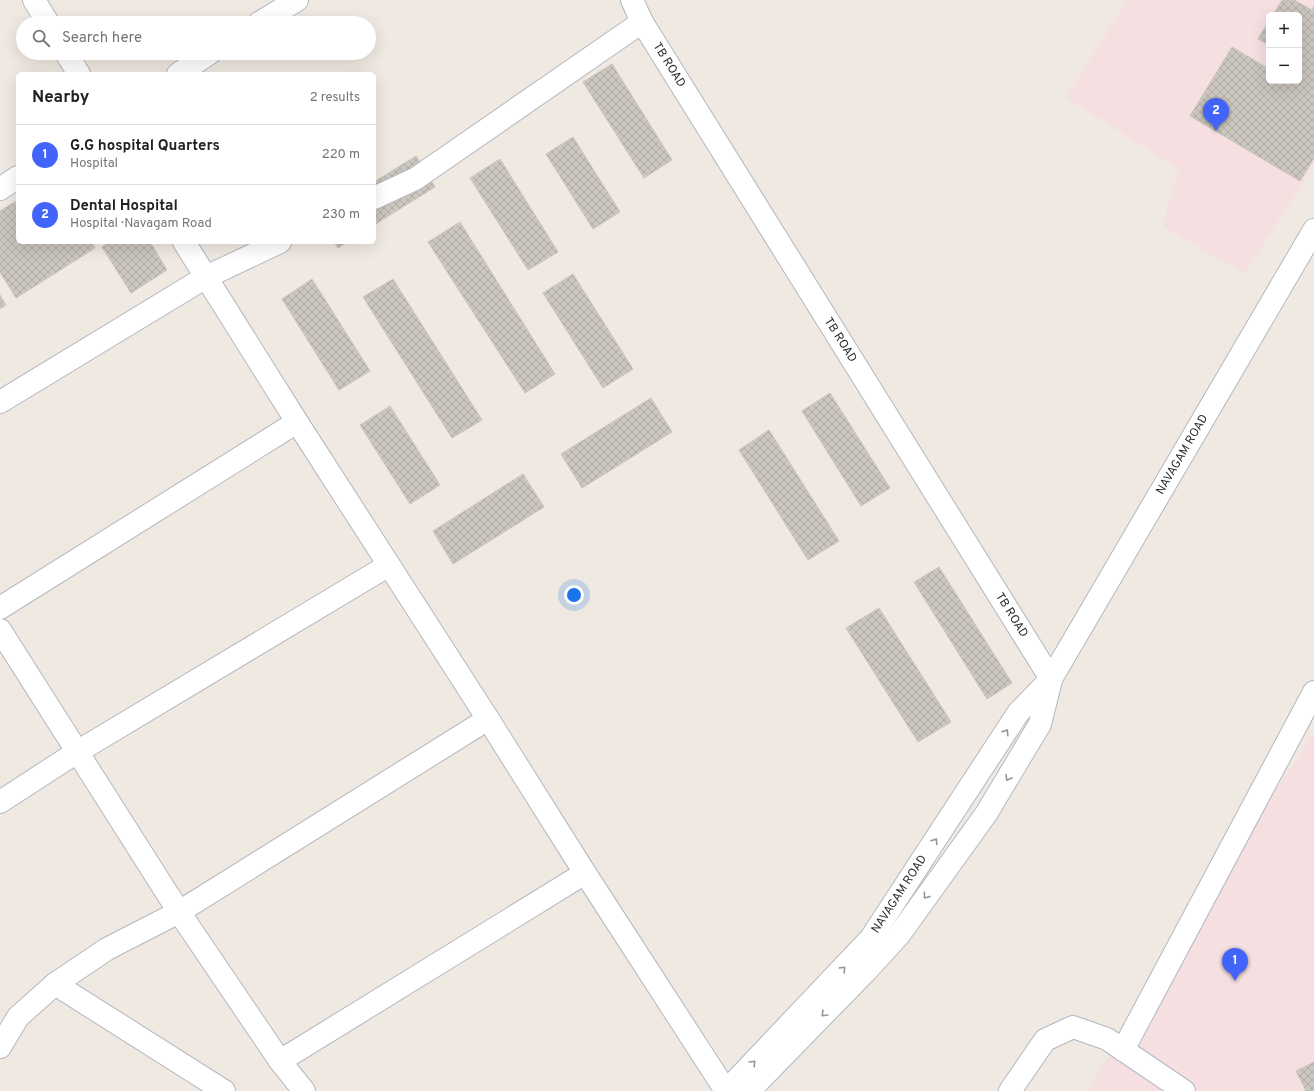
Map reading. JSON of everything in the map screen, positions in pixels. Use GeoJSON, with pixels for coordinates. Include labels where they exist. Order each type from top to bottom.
{"type":"FeatureCollection","features":[{"type":"Feature","properties":{"kind":"street"},"geometry":{"type":"LineString","coordinates":[[34,0],[44,16]]}},
{"type":"Feature","properties":{"kind":"street"},"geometry":{"type":"LineString","coordinates":[[271,16],[297,0]]}},
{"type":"Feature","properties":{"kind":"street","name":"TB ROAD"},"geometry":{"type":"LineString","coordinates":[[632,0],[642,22],[1051,679]]}},
{"type":"Feature","properties":{"kind":"street"},"geometry":{"type":"LineString","coordinates":[[376,197],[415,179],[642,22]]}},
{"type":"Feature","properties":{"kind":"street"},"geometry":{"type":"LineString","coordinates":[[71,60],[79,72]]}},
{"type":"Feature","properties":{"kind":"street"},"geometry":{"type":"LineString","coordinates":[[181,72],[199,60]]}},
{"type":"Feature","properties":{"kind":"street"},"geometry":{"type":"LineString","coordinates":[[0,189],[16,178]]}},
{"type":"Feature","properties":{"kind":"street","name":"NAVAGAM ROAD"},"geometry":{"type":"LineString","coordinates":[[726,1091],[871,938],[1018,713],[1051,679],[1314,230]]}},
{"type":"Feature","properties":{"kind":"street"},"geometry":{"type":"LineString","coordinates":[[185,244],[297,422],[726,1091]]}},
{"type":"Feature","properties":{"kind":"street"},"geometry":{"type":"LineString","coordinates":[[0,402],[206,277],[276,244]]}},
{"type":"Feature","properties":{"kind":"street"},"geometry":{"type":"LineString","coordinates":[[0,608],[297,422]]}},
{"type":"Feature","properties":{"kind":"street"},"geometry":{"type":"LineString","coordinates":[[0,802],[77,752],[389,565]]}},
{"type":"Feature","properties":{"kind":"street"},"geometry":{"type":"LineString","coordinates":[[0,630],[179,912],[280,1062],[304,1091]]}},
{"type":"Feature","properties":{"kind":"street","name":"NAVAGAM ROAD"},"geometry":{"type":"LineString","coordinates":[[748,1091],[867,970],[899,935],[986,814],[1040,724],[1051,679]]}},
{"type":"Feature","properties":{"kind":"street"},"geometry":{"type":"LineString","coordinates":[[1123,1050],[1314,692]]}},
{"type":"Feature","properties":{"kind":"street"},"geometry":{"type":"LineString","coordinates":[[0,1047],[18,1017],[55,984],[107,949],[179,912],[488,719]]}},
{"type":"Feature","properties":{"kind":"street"},"geometry":{"type":"LineString","coordinates":[[280,1062],[585,873]]}},
{"type":"Feature","properties":{"kind":"street"},"geometry":{"type":"LineString","coordinates":[[55,984],[224,1091]]}},
{"type":"Feature","properties":{"kind":"street"},"geometry":{"type":"LineString","coordinates":[[1010,1091],[1045,1040],[1073,1027],[1107,1039],[1184,1091]]}},
{"type":"Feature","properties":{"kind":"shaded area"},"geometry":{"type":"Polygon","coordinates":[[[1128,0],[1314,0],[1314,165],[1244,274],[1163,226],[1178,169],[1066,97],[1128,0]]]}},
{"type":"Feature","properties":{"kind":"shaded area"},"geometry":{"type":"Polygon","coordinates":[[[1314,731],[1314,1091],[1087,1091],[1225,871],[1314,731]]]}},
{"type":"Feature","properties":{"kind":"building"},"geometry":{"type":"Polygon","coordinates":[[[1282,0],[1294,0],[1312,10],[1314,6],[1314,158],[1300,181],[1190,116],[1232,47],[1266,67],[1266,84],[1302,84],[1302,12],[1275,12],[1282,0]]]}},
{"type":"Feature","properties":{"kind":"building"},"geometry":{"type":"Polygon","coordinates":[[[1266,26],[1266,43],[1258,39],[1266,26]]]}},
{"type":"Feature","properties":{"kind":"building"},"geometry":{"type":"Polygon","coordinates":[[[612,64],[672,160],[644,178],[583,82],[612,64]]]}},
{"type":"Feature","properties":{"kind":"building"},"geometry":{"type":"Polygon","coordinates":[[[573,137],[620,212],[593,229],[546,154],[573,137]]]}},
{"type":"Feature","properties":{"kind":"building"},"geometry":{"type":"Polygon","coordinates":[[[416,156],[435,187],[376,224],[376,181],[416,156]]]}},
{"type":"Feature","properties":{"kind":"building"},"geometry":{"type":"Polygon","coordinates":[[[500,159],[558,252],[528,270],[470,178],[500,159]]]}},
{"type":"Feature","properties":{"kind":"building"},"geometry":{"type":"Polygon","coordinates":[[[16,201],[16,244],[92,244],[95,248],[16,298],[0,272],[0,211],[16,201]]]}},
{"type":"Feature","properties":{"kind":"building"},"geometry":{"type":"Polygon","coordinates":[[[460,222],[555,374],[525,393],[428,242],[460,222]]]}},
{"type":"Feature","properties":{"kind":"building"},"geometry":{"type":"Polygon","coordinates":[[[107,244],[151,244],[167,270],[131,293],[102,247],[107,244]]]}},
{"type":"Feature","properties":{"kind":"building"},"geometry":{"type":"Polygon","coordinates":[[[335,244],[344,244],[338,248],[335,244]]]}},
{"type":"Feature","properties":{"kind":"building"},"geometry":{"type":"Polygon","coordinates":[[[573,274],[633,369],[603,388],[543,293],[573,274]]]}},
{"type":"Feature","properties":{"kind":"building"},"geometry":{"type":"Polygon","coordinates":[[[312,279],[370,371],[339,390],[282,299],[312,279]]]}},
{"type":"Feature","properties":{"kind":"building"},"geometry":{"type":"Polygon","coordinates":[[[393,279],[482,420],[452,438],[363,297],[393,279]]]}},
{"type":"Feature","properties":{"kind":"building"},"geometry":{"type":"Polygon","coordinates":[[[0,295],[6,305],[0,309],[0,295]]]}},
{"type":"Feature","properties":{"kind":"building"},"geometry":{"type":"Polygon","coordinates":[[[830,393],[890,488],[861,506],[802,411],[830,393]]]}},
{"type":"Feature","properties":{"kind":"building"},"geometry":{"type":"Polygon","coordinates":[[[651,398],[672,432],[582,488],[561,454],[651,398]]]}},
{"type":"Feature","properties":{"kind":"building"},"geometry":{"type":"Polygon","coordinates":[[[390,406],[440,485],[410,504],[360,425],[390,406]]]}},
{"type":"Feature","properties":{"kind":"building"},"geometry":{"type":"Polygon","coordinates":[[[769,430],[839,541],[808,560],[739,450],[769,430]]]}},
{"type":"Feature","properties":{"kind":"building"},"geometry":{"type":"Polygon","coordinates":[[[523,474],[544,507],[453,564],[433,531],[523,474]]]}},
{"type":"Feature","properties":{"kind":"building"},"geometry":{"type":"Polygon","coordinates":[[[939,567],[1012,683],[987,699],[914,582],[939,567]]]}},
{"type":"Feature","properties":{"kind":"building"},"geometry":{"type":"Polygon","coordinates":[[[879,608],[951,722],[918,742],[846,628],[879,608]]]}},
{"type":"Feature","properties":{"kind":"building"},"geometry":{"type":"Polygon","coordinates":[[[1314,1062],[1314,1091],[1306,1091],[1296,1071],[1314,1062]]]}},
{"type":"Feature","properties":{"kind":"place","name":"Dental Hospital"},"geometry":{"type":"Point","coordinates":[1216,131]}},
{"type":"Feature","properties":{"kind":"place","name":"G.G hospital Quarters"},"geometry":{"type":"Point","coordinates":[1235,981]}}]}
